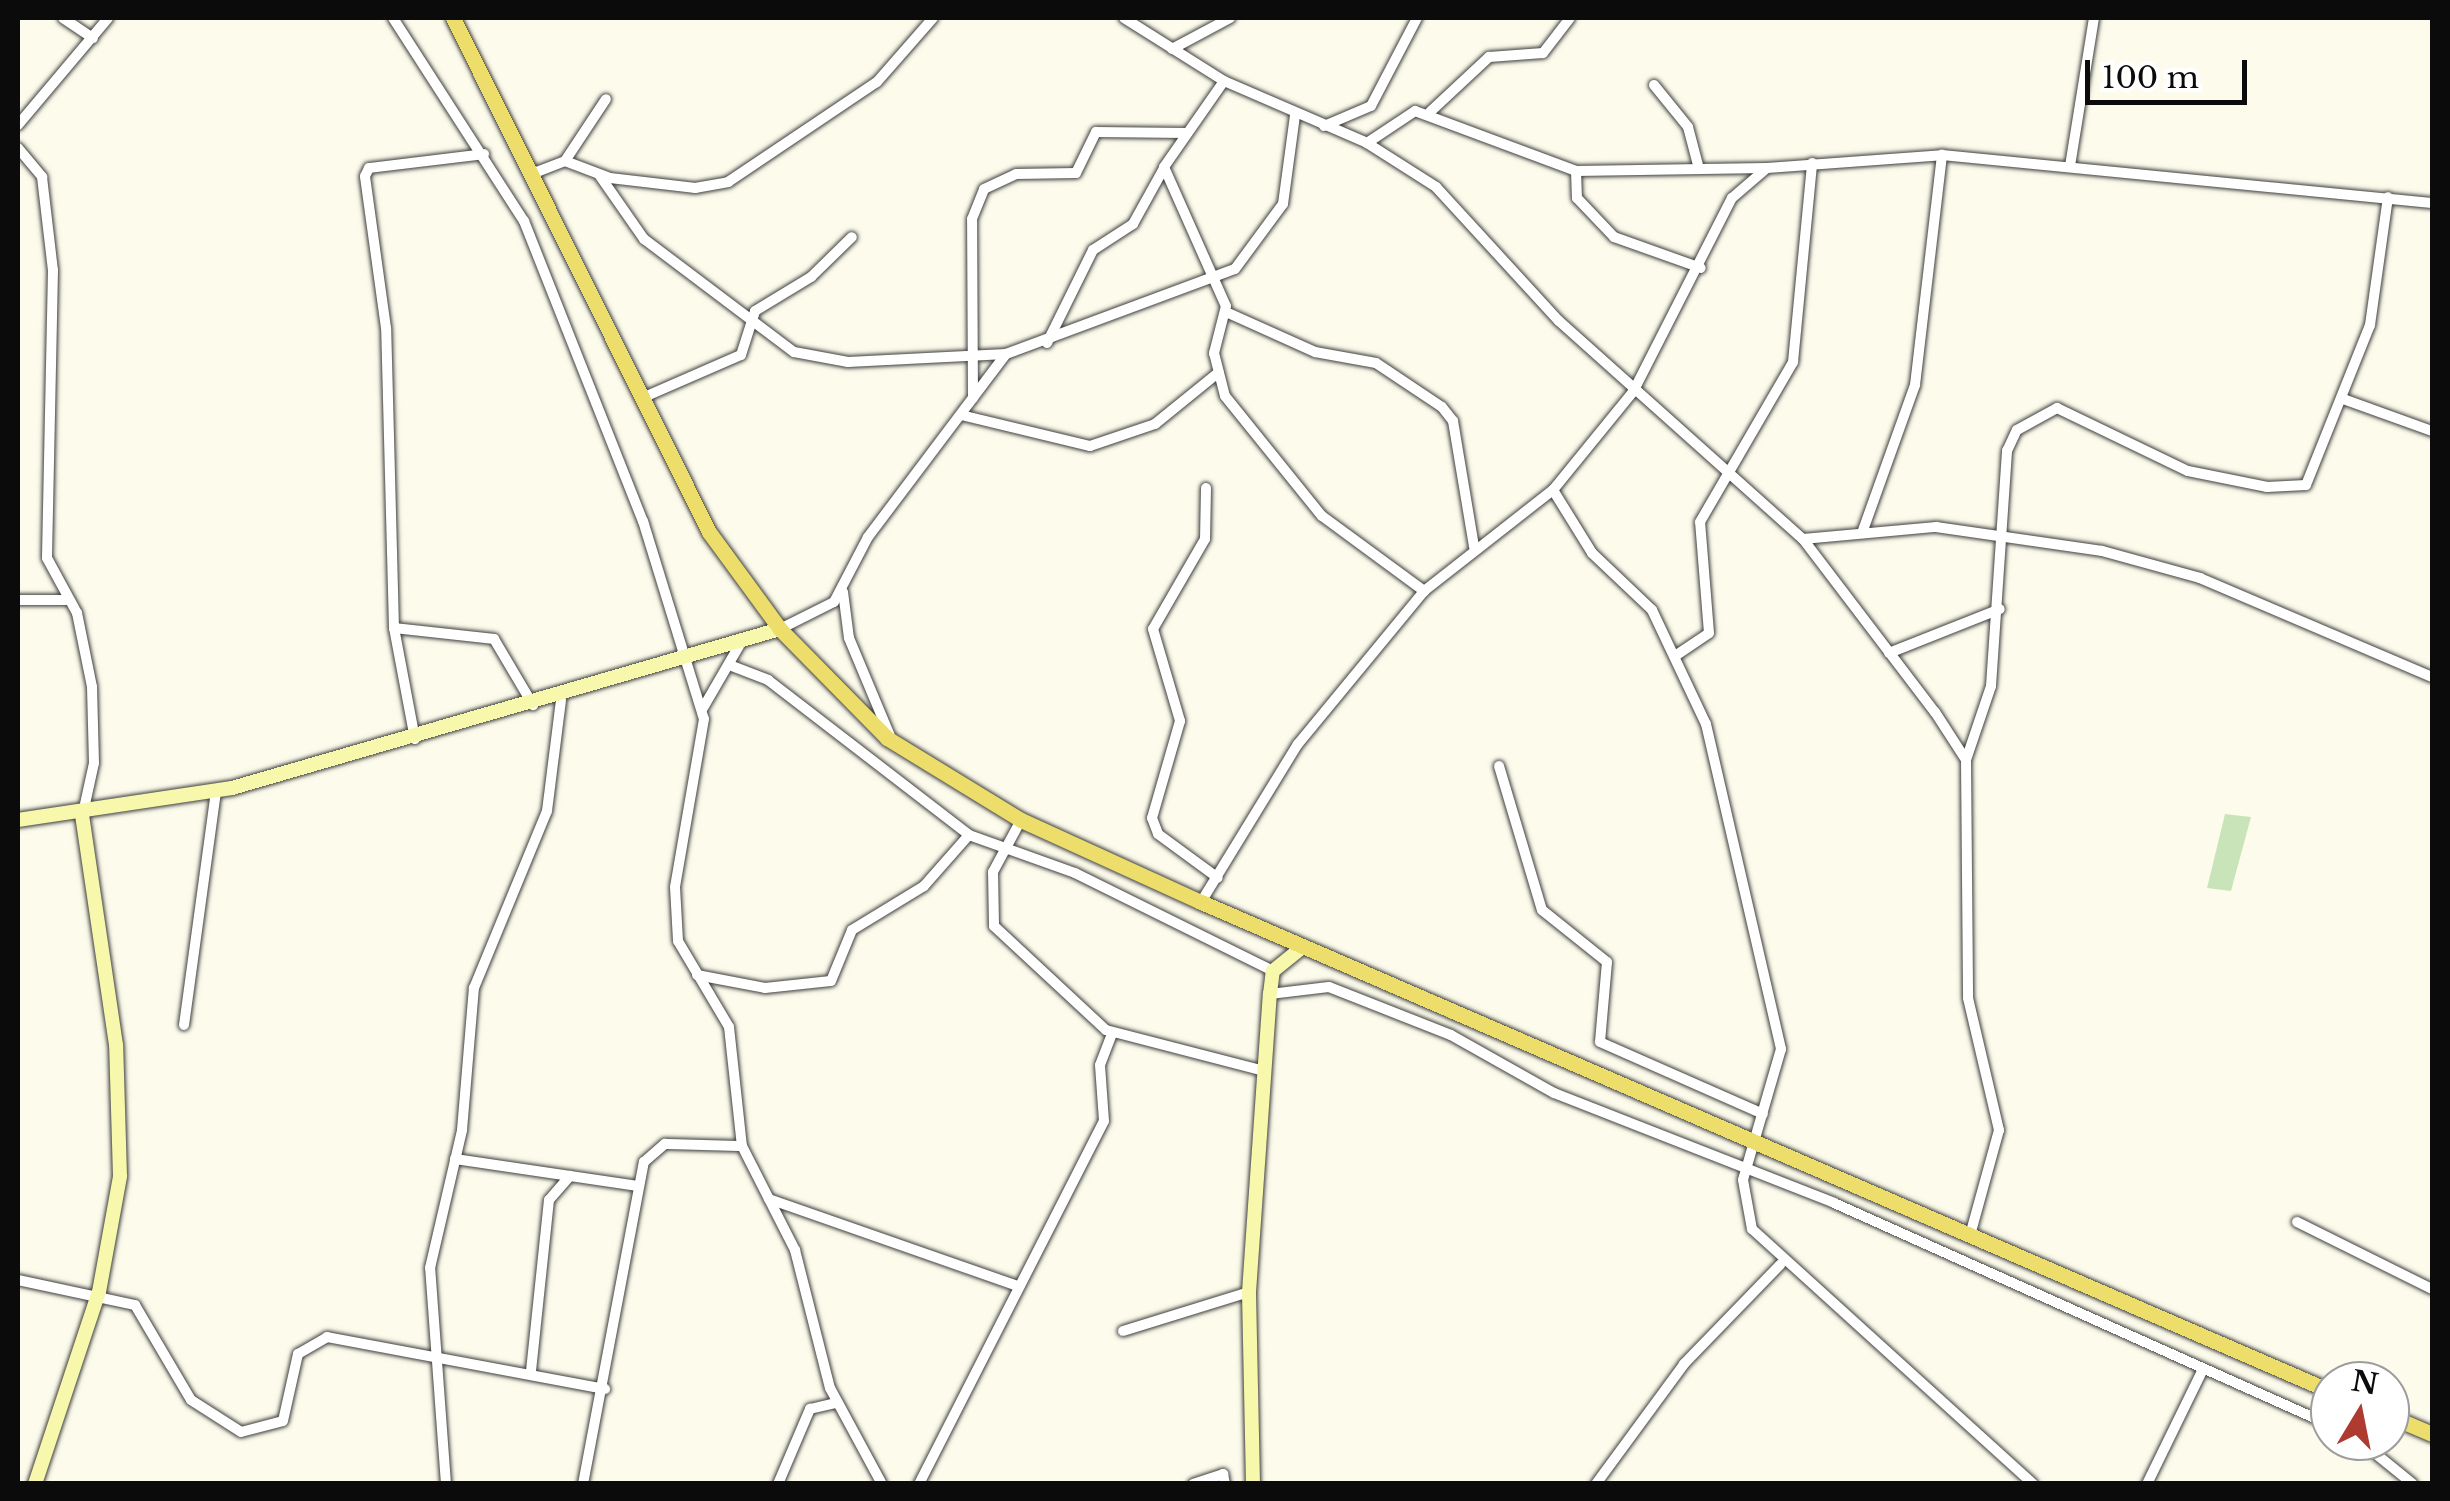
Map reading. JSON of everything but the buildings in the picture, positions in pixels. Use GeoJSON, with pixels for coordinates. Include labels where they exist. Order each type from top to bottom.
{"type":"FeatureCollection","features":[{"type":"Feature","properties":{"kind":"main road"},"geometry":{"type":"LineString","coordinates":[[453,18],[534,172],[709,532],[780,629],[892,741],[1021,820],[1201,902],[2310,1381]]}},
{"type":"Feature","properties":{"kind":"street"},"geometry":{"type":"LineString","coordinates":[[64,18],[93,38]]}},
{"type":"Feature","properties":{"kind":"street"},"geometry":{"type":"LineString","coordinates":[[18,126],[108,18]]}},
{"type":"Feature","properties":{"kind":"street"},"geometry":{"type":"LineString","coordinates":[[393,18],[484,154],[589,374],[688,662],[702,709],[674,900],[678,941],[729,1027],[742,1146],[795,1250],[837,1403],[882,1484]]}},
{"type":"Feature","properties":{"kind":"street"},"geometry":{"type":"LineString","coordinates":[[564,162],[600,176],[695,188],[740,176],[877,82],[933,18]]}},
{"type":"Feature","properties":{"kind":"street"},"geometry":{"type":"LineString","coordinates":[[1124,18],[1224,81],[1367,143],[1436,187],[1633,392],[1735,474],[1803,539],[1966,760]]}},
{"type":"Feature","properties":{"kind":"street"},"geometry":{"type":"LineString","coordinates":[[1172,50],[1230,18]]}},
{"type":"Feature","properties":{"kind":"street"},"geometry":{"type":"LineString","coordinates":[[1324,126],[1371,106],[1416,18]]}},
{"type":"Feature","properties":{"kind":"street"},"geometry":{"type":"LineString","coordinates":[[1430,112],[1489,57],[1543,53],[1570,18]]}},
{"type":"Feature","properties":{"kind":"street"},"geometry":{"type":"LineString","coordinates":[[2070,166],[2094,18]]}},
{"type":"Feature","properties":{"kind":"street"},"geometry":{"type":"LineString","coordinates":[[1046,343],[1094,250],[1133,224],[1164,167],[1224,81]]}},
{"type":"Feature","properties":{"kind":"street"},"geometry":{"type":"LineString","coordinates":[[1654,85],[1688,127],[1699,169]]}},
{"type":"Feature","properties":{"kind":"street"},"geometry":{"type":"LineString","coordinates":[[534,172],[564,162],[606,99]]}},
{"type":"Feature","properties":{"kind":"street"},"geometry":{"type":"LineString","coordinates":[[1367,143],[1402,114],[1430,112],[1576,172],[1767,168],[1942,155],[2432,204]]}},
{"type":"Feature","properties":{"kind":"street"},"geometry":{"type":"LineString","coordinates":[[600,176],[644,239],[753,317],[780,345],[828,360],[1006,354],[1046,343],[1217,276],[1269,233],[1295,115]]}},
{"type":"Feature","properties":{"kind":"street"},"geometry":{"type":"LineString","coordinates":[[972,398],[966,357],[972,205],[984,189],[1016,174],[1076,173],[1096,132],[1186,133]]}},
{"type":"Feature","properties":{"kind":"street"},"geometry":{"type":"LineString","coordinates":[[18,148],[42,177],[53,270],[48,558],[68,600],[92,687],[94,763],[82,814],[122,1122],[99,1292],[34,1484]]}},
{"type":"Feature","properties":{"kind":"street"},"geometry":{"type":"LineString","coordinates":[[415,739],[394,628],[386,328],[365,176],[369,168],[484,154]]}},
{"type":"Feature","properties":{"kind":"street"},"geometry":{"type":"LineString","coordinates":[[1862,533],[1914,385],[1942,155]]}},
{"type":"Feature","properties":{"kind":"street"},"geometry":{"type":"LineString","coordinates":[[1678,654],[1709,633],[1698,526],[1735,474],[1798,344],[1812,163]]}},
{"type":"Feature","properties":{"kind":"street"},"geometry":{"type":"LineString","coordinates":[[1164,167],[1217,276],[1226,312],[1214,346],[1228,403],[1322,516],[1424,591]]}},
{"type":"Feature","properties":{"kind":"street"},"geometry":{"type":"LineString","coordinates":[[1201,902],[1298,744],[1424,591],[1474,547],[1552,490],[1633,392],[1701,268],[1732,198],[1767,168]]}},
{"type":"Feature","properties":{"kind":"street"},"geometry":{"type":"LineString","coordinates":[[1576,172],[1577,198],[1614,236],[1701,268]]}},
{"type":"Feature","properties":{"kind":"street"},"geometry":{"type":"LineString","coordinates":[[1970,1235],[1999,1130],[1968,998],[1966,760],[1988,708],[2000,608],[2007,451],[2045,409],[2086,418],[2188,472],[2296,489],[2316,472],[2370,325],[2388,197]]}},
{"type":"Feature","properties":{"kind":"street"},"geometry":{"type":"LineString","coordinates":[[642,398],[741,355],[753,317],[852,237]]}},
{"type":"Feature","properties":{"kind":"street"},"geometry":{"type":"LineString","coordinates":[[1226,312],[1315,352],[1376,364],[1442,407],[1453,421],[1474,547]]}},
{"type":"Feature","properties":{"kind":"street"},"geometry":{"type":"LineString","coordinates":[[18,820],[82,814],[216,790],[415,739],[740,646],[824,611],[843,591],[868,537],[1006,354]]}},
{"type":"Feature","properties":{"kind":"street"},"geometry":{"type":"LineString","coordinates":[[961,415],[1090,446],[1155,424],[1219,372]]}},
{"type":"Feature","properties":{"kind":"street"},"geometry":{"type":"LineString","coordinates":[[2343,399],[2432,431]]}},
{"type":"Feature","properties":{"kind":"street"},"geometry":{"type":"LineString","coordinates":[[1206,488],[1205,539],[1153,629],[1180,721],[1152,818],[1218,878]]}},
{"type":"Feature","properties":{"kind":"street"},"geometry":{"type":"LineString","coordinates":[[1552,490],[1678,654],[1703,714],[1769,983],[1781,1064],[1752,1142],[1745,1212],[1781,1264],[1882,1342],[2034,1484]]}},
{"type":"Feature","properties":{"kind":"street"},"geometry":{"type":"LineString","coordinates":[[1803,539],[1862,533],[2001,534],[2200,578],[2432,677]]}},
{"type":"Feature","properties":{"kind":"street"},"geometry":{"type":"LineString","coordinates":[[843,591],[849,638],[892,741]]}},
{"type":"Feature","properties":{"kind":"street"},"geometry":{"type":"LineString","coordinates":[[18,600],[68,600]]}},
{"type":"Feature","properties":{"kind":"street"},"geometry":{"type":"LineString","coordinates":[[1890,652],[2000,608]]}},
{"type":"Feature","properties":{"kind":"street"},"geometry":{"type":"LineString","coordinates":[[394,628],[494,639],[534,706]]}},
{"type":"Feature","properties":{"kind":"street"},"geometry":{"type":"LineString","coordinates":[[702,709],[732,666],[740,646]]}},
{"type":"Feature","properties":{"kind":"street"},"geometry":{"type":"LineString","coordinates":[[732,666],[768,680],[970,835],[1003,851],[1074,874],[1272,971]]}},
{"type":"Feature","properties":{"kind":"street"},"geometry":{"type":"LineString","coordinates":[[446,1484],[429,1273],[455,1159],[474,988],[546,811],[561,700]]}},
{"type":"Feature","properties":{"kind":"street"},"geometry":{"type":"LineString","coordinates":[[1498,766],[1542,910],[1607,962],[1600,1042],[1763,1114]]}},
{"type":"Feature","properties":{"kind":"street"},"geometry":{"type":"LineString","coordinates":[[184,1025],[216,790]]}},
{"type":"Feature","properties":{"kind":"street"},"geometry":{"type":"LineString","coordinates":[[1021,820],[1003,851],[990,892],[994,926],[1112,1033],[1265,1071]]}},
{"type":"Feature","properties":{"kind":"street"},"geometry":{"type":"LineString","coordinates":[[696,974],[764,988],[831,981],[852,930],[924,886],[970,835]]}},
{"type":"Feature","properties":{"kind":"street"},"geometry":{"type":"LineString","coordinates":[[1253,1484],[1249,1292],[1272,971],[1303,948]]}},
{"type":"Feature","properties":{"kind":"street"},"geometry":{"type":"LineString","coordinates":[[1270,994],[1347,992],[1470,1042],[1554,1093],[1747,1168],[2310,1417]]}},
{"type":"Feature","properties":{"kind":"street"},"geometry":{"type":"LineString","coordinates":[[919,1484],[1016,1286],[1104,1121],[1100,1066],[1112,1033]]}},
{"type":"Feature","properties":{"kind":"street"},"geometry":{"type":"LineString","coordinates":[[583,1484],[605,1389],[638,1186],[649,1153],[665,1144],[742,1146]]}},
{"type":"Feature","properties":{"kind":"street"},"geometry":{"type":"LineString","coordinates":[[455,1159],[638,1186]]}},
{"type":"Feature","properties":{"kind":"street"},"geometry":{"type":"LineString","coordinates":[[531,1371],[550,1200],[570,1176]]}},
{"type":"Feature","properties":{"kind":"street"},"geometry":{"type":"LineString","coordinates":[[768,1198],[1016,1286]]}},
{"type":"Feature","properties":{"kind":"street"},"geometry":{"type":"LineString","coordinates":[[2297,1222],[2432,1289]]}},
{"type":"Feature","properties":{"kind":"street"},"geometry":{"type":"LineString","coordinates":[[1596,1484],[1684,1364],[1781,1264]]}},
{"type":"Feature","properties":{"kind":"street"},"geometry":{"type":"LineString","coordinates":[[18,1280],[99,1292],[143,1310],[190,1400],[241,1432],[283,1421],[295,1361],[314,1342],[342,1336],[433,1351],[605,1389]]}},
{"type":"Feature","properties":{"kind":"street"},"geometry":{"type":"LineString","coordinates":[[1123,1332],[1249,1292]]}},
{"type":"Feature","properties":{"kind":"street"},"geometry":{"type":"LineString","coordinates":[[2148,1484],[2202,1371]]}},
{"type":"Feature","properties":{"kind":"street"},"geometry":{"type":"LineString","coordinates":[[778,1484],[810,1409],[837,1403]]}},
{"type":"Feature","properties":{"kind":"street"},"geometry":{"type":"LineString","coordinates":[[2385,1461],[2413,1484]]}},
{"type":"Feature","properties":{"kind":"street"},"geometry":{"type":"LineString","coordinates":[[1194,1484],[1223,1474],[1226,1484]]}},
{"type":"Feature","properties":{"kind":"green space"},"geometry":{"type":"Polygon","coordinates":[[[2225,814],[2251,817],[2231,891],[2207,888],[2225,814]]]}}]}
